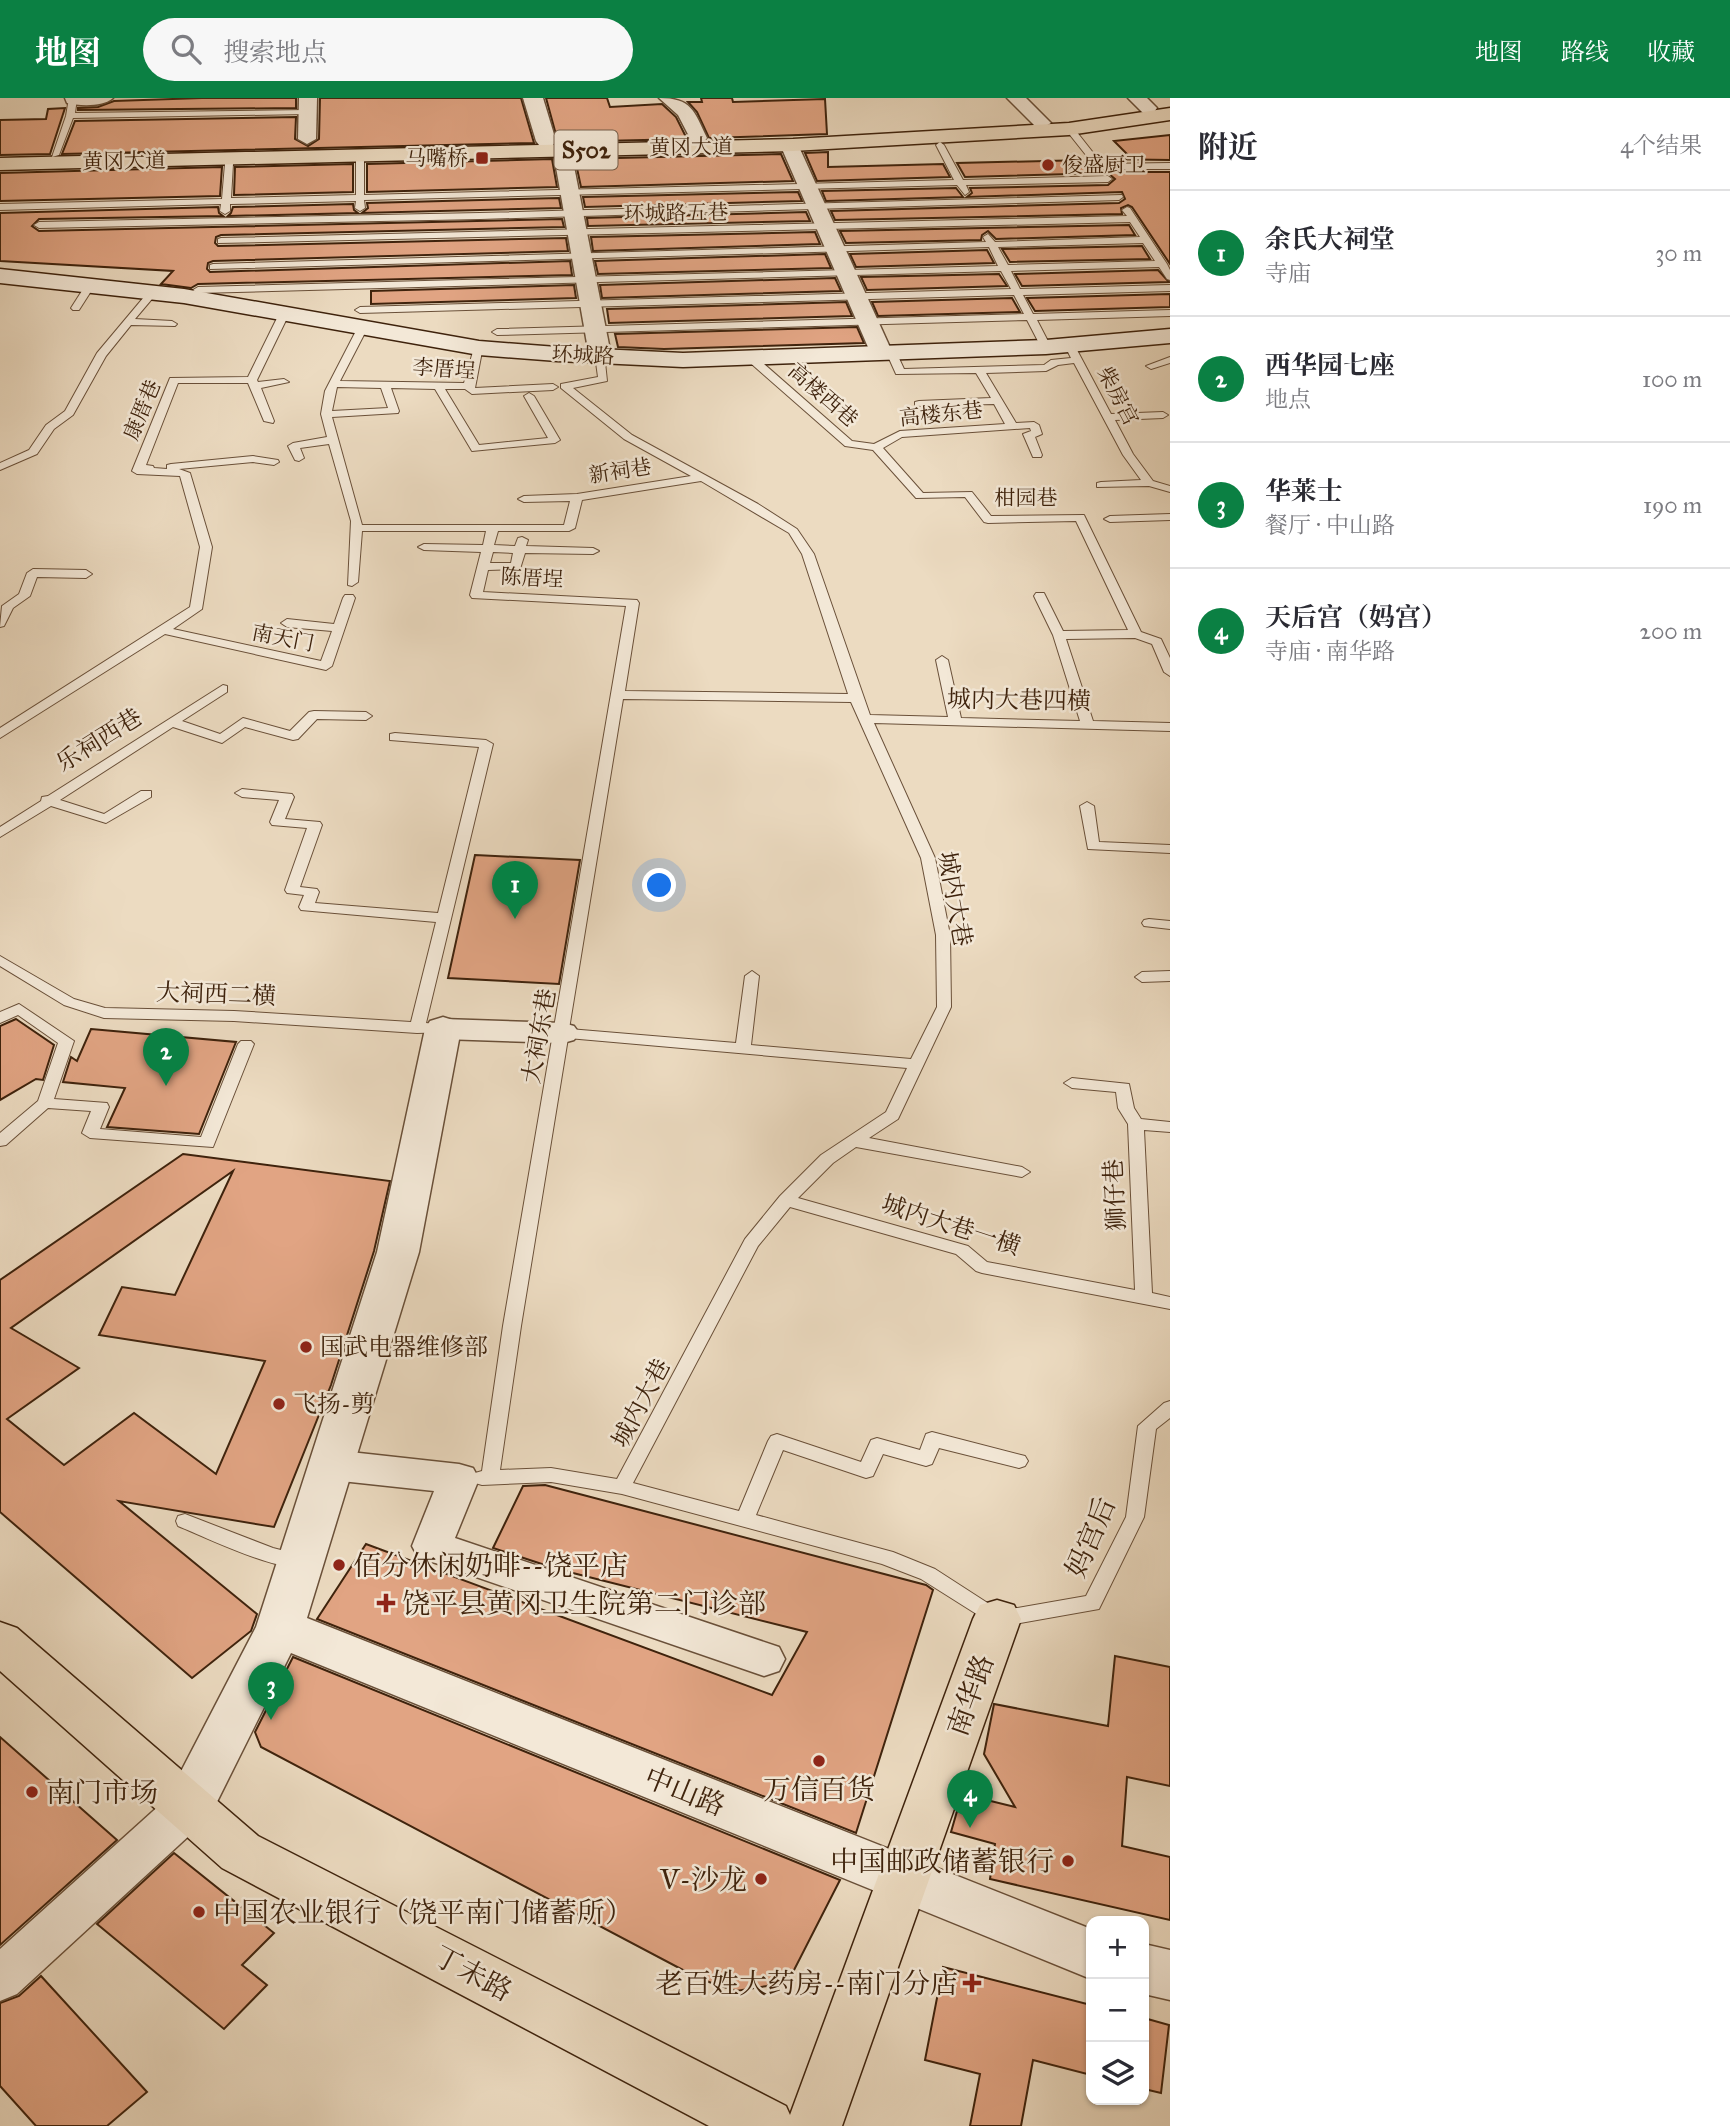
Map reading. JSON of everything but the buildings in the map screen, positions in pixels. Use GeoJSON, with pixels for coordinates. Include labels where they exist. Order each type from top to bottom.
{"type":"FeatureCollection","features":[{"type":"Feature","properties":{"kind":"main road","name":"黄冈大道"},"geometry":{"type":"LineString","coordinates":[[0,151],[785,132],[1052,117],[1170,101]]}},
{"type":"Feature","properties":{"kind":"main road","name":"黄冈大道"},"geometry":{"type":"LineString","coordinates":[[0,164],[793,145],[1069,129],[1170,114]]}},
{"type":"Feature","properties":{"kind":"main road","name":"南华路"},"geometry":{"type":"LineString","coordinates":[[814,2126],[997,1619]]}},
{"type":"Feature","properties":{"kind":"main road","name":"丁未路"},"geometry":{"type":"LineString","coordinates":[[0,1642],[240,1852],[766,2126]]}},
{"type":"Feature","properties":{"kind":"street"},"geometry":{"type":"LineString","coordinates":[[72,104],[104,98]]}},
{"type":"Feature","properties":{"kind":"street"},"geometry":{"type":"LineString","coordinates":[[533,98],[546,141]]}},
{"type":"Feature","properties":{"kind":"street"},"geometry":{"type":"LineString","coordinates":[[668,98],[686,111],[698,138]]}},
{"type":"Feature","properties":{"kind":"street"},"geometry":{"type":"LineString","coordinates":[[1016,98],[1042,123]]}},
{"type":"Feature","properties":{"kind":"street"},"geometry":{"type":"LineString","coordinates":[[307,105],[307,139]]}},
{"type":"Feature","properties":{"kind":"street"},"geometry":{"type":"LineString","coordinates":[[791,149],[887,354]]}},
{"type":"Feature","properties":{"kind":"street"},"geometry":{"type":"LineString","coordinates":[[562,156],[600,355]]}},
{"type":"Feature","properties":{"kind":"street","name":"环城路"},"geometry":{"type":"LineString","coordinates":[[0,276],[152,293],[202,282],[284,314],[357,320],[600,355],[683,360],[1168,346]]}},
{"type":"Feature","properties":{"kind":"street"},"geometry":{"type":"LineString","coordinates":[[0,1979],[188,1808],[280,1628],[398,1252],[430,1029],[563,1033]]}},
{"type":"Feature","properties":{"kind":"street"},"geometry":{"type":"LineString","coordinates":[[332,1465],[474,1478],[432,1546],[764,1659]]}},
{"type":"Feature","properties":{"kind":"street","name":"中山路"},"geometry":{"type":"LineString","coordinates":[[280,1628],[1086,1952]]}},
{"type":"Feature","properties":{"kind":"street"},"geometry":{"type":"LineString","coordinates":[[1149,1970],[1170,1975]]}},
{"type":"Feature","properties":{"kind":"lane"},"geometry":{"type":"LineString","coordinates":[[55,155],[72,104],[307,105]]}},
{"type":"Feature","properties":{"kind":"lane"},"geometry":{"type":"LineString","coordinates":[[1073,133],[1100,167],[1170,277]]}},
{"type":"Feature","properties":{"kind":"lane"},"geometry":{"type":"LineString","coordinates":[[940,145],[1064,351]]}},
{"type":"Feature","properties":{"kind":"lane"},"geometry":{"type":"LineString","coordinates":[[352,582],[356,528],[344,470],[331,440],[326,414],[333,384],[357,320],[360,160]]}},
{"type":"Feature","properties":{"kind":"lane"},"geometry":{"type":"LineString","coordinates":[[202,282],[220,241],[229,164]]}},
{"type":"Feature","properties":{"kind":"lane"},"geometry":{"type":"LineString","coordinates":[[1100,167],[1170,166]]}},
{"type":"Feature","properties":{"kind":"lane"},"geometry":{"type":"LineString","coordinates":[[0,207],[1108,179]]}},
{"type":"Feature","properties":{"kind":"lane"},"geometry":{"type":"LineString","coordinates":[[39,225],[508,215],[1119,197]]}},
{"type":"Feature","properties":{"kind":"lane","name":"环城路五巷"},"geometry":{"type":"LineString","coordinates":[[220,241],[1133,219]]}},
{"type":"Feature","properties":{"kind":"lane"},"geometry":{"type":"LineString","coordinates":[[202,282],[1146,240]]}},
{"type":"Feature","properties":{"kind":"lane"},"geometry":{"type":"LineString","coordinates":[[202,282],[1162,264]]}},
{"type":"Feature","properties":{"kind":"lane"},"geometry":{"type":"LineString","coordinates":[[76,308],[90,285]]}},
{"type":"Feature","properties":{"kind":"lane"},"geometry":{"type":"LineString","coordinates":[[357,320],[1170,288]]}},
{"type":"Feature","properties":{"kind":"lane"},"geometry":{"type":"LineString","coordinates":[[0,467],[33,452],[50,427],[69,413],[101,355],[152,293]]}},
{"type":"Feature","properties":{"kind":"lane"},"geometry":{"type":"LineString","coordinates":[[468,386],[488,340],[1170,313]]}},
{"type":"Feature","properties":{"kind":"lane"},"geometry":{"type":"LineString","coordinates":[[269,421],[253,383],[284,314]]}},
{"type":"Feature","properties":{"kind":"lane"},"geometry":{"type":"LineString","coordinates":[[128,322],[172,324]]}},
{"type":"Feature","properties":{"kind":"lane"},"geometry":{"type":"LineString","coordinates":[[1152,366],[1168,346]]}},
{"type":"Feature","properties":{"kind":"lane","name":"柴房宫"},"geometry":{"type":"LineString","coordinates":[[887,354],[900,372],[980,371],[1046,368],[1064,351],[1108,417],[1128,455],[1149,483]]}},
{"type":"Feature","properties":{"kind":"lane","name":"城内大巷"},"geometry":{"type":"LineString","coordinates":[[600,355],[603,379],[565,386],[628,437],[754,506],[793,531],[808,554],[856,698],[928,858],[943,935],[944,1007],[892,1115],[827,1159],[786,1200],[751,1244],[622,1487]]}},
{"type":"Feature","properties":{"kind":"lane","name":"高楼西巷"},"geometry":{"type":"LineString","coordinates":[[751,358],[849,444],[876,447]]}},
{"type":"Feature","properties":{"kind":"lane"},"geometry":{"type":"LineString","coordinates":[[174,380],[179,366]]}},
{"type":"Feature","properties":{"kind":"lane","name":"高楼东巷"},"geometry":{"type":"LineString","coordinates":[[980,371],[1012,426]]}},
{"type":"Feature","properties":{"kind":"lane","name":"康厝巷"},"geometry":{"type":"LineString","coordinates":[[274,462],[253,458],[182,467],[139,468],[174,380],[284,382]]}},
{"type":"Feature","properties":{"kind":"lane","name":"李厝埕"},"geometry":{"type":"LineString","coordinates":[[333,384],[468,386],[472,391],[552,387]]}},
{"type":"Feature","properties":{"kind":"lane"},"geometry":{"type":"LineString","coordinates":[[326,414],[394,411],[384,385]]}},
{"type":"Feature","properties":{"kind":"lane"},"geometry":{"type":"LineString","coordinates":[[438,385],[475,449],[555,440],[529,396]]}},
{"type":"Feature","properties":{"kind":"lane"},"geometry":{"type":"LineString","coordinates":[[919,404],[997,401]]}},
{"type":"Feature","properties":{"kind":"lane"},"geometry":{"type":"LineString","coordinates":[[1108,417],[1163,415]]}},
{"type":"Feature","properties":{"kind":"lane","name":"高楼东巷"},"geometry":{"type":"LineString","coordinates":[[876,447],[900,434],[1034,425],[1037,434],[1028,434],[1037,455]]}},
{"type":"Feature","properties":{"kind":"lane"},"geometry":{"type":"LineString","coordinates":[[299,458],[293,446],[331,440]]}},
{"type":"Feature","properties":{"kind":"lane","name":"柑园巷"},"geometry":{"type":"LineString","coordinates":[[876,447],[920,496],[968,494],[988,520],[1080,517],[1136,634]]}},
{"type":"Feature","properties":{"kind":"lane"},"geometry":{"type":"LineString","coordinates":[[0,734],[196,609],[206,547],[185,473],[138,471],[139,468]]}},
{"type":"Feature","properties":{"kind":"lane","name":"新祠巷"},"geometry":{"type":"LineString","coordinates":[[569,528],[578,497],[701,478]]}},
{"type":"Feature","properties":{"kind":"lane"},"geometry":{"type":"LineString","coordinates":[[1101,485],[1149,483],[1170,489]]}},
{"type":"Feature","properties":{"kind":"lane"},"geometry":{"type":"LineString","coordinates":[[524,499],[578,497]]}},
{"type":"Feature","properties":{"kind":"lane"},"geometry":{"type":"LineString","coordinates":[[1110,519],[1170,517]]}},
{"type":"Feature","properties":{"kind":"lane","name":"陈厝埕"},"geometry":{"type":"LineString","coordinates":[[493,527],[476,595],[634,603]]}},
{"type":"Feature","properties":{"kind":"lane","name":"陈厝埕"},"geometry":{"type":"LineString","coordinates":[[356,528],[569,528]]}},
{"type":"Feature","properties":{"kind":"lane"},"geometry":{"type":"LineString","coordinates":[[483,566],[516,567],[525,528]]}},
{"type":"Feature","properties":{"kind":"lane","name":"陈厝埕"},"geometry":{"type":"LineString","coordinates":[[424,547],[593,551]]}},
{"type":"Feature","properties":{"kind":"lane"},"geometry":{"type":"LineString","coordinates":[[0,623],[8,606],[24,596],[33,573],[86,574]]}},
{"type":"Feature","properties":{"kind":"lane"},"geometry":{"type":"LineString","coordinates":[[1040,596],[1059,635],[1087,724]]}},
{"type":"Feature","properties":{"kind":"lane","name":"南天门"},"geometry":{"type":"LineString","coordinates":[[163,630],[326,666],[349,598]]}},
{"type":"Feature","properties":{"kind":"lane","name":"大祠东巷"},"geometry":{"type":"LineString","coordinates":[[474,1478],[512,1326],[634,603]]}},
{"type":"Feature","properties":{"kind":"lane"},"geometry":{"type":"LineString","coordinates":[[287,623],[338,628]]}},
{"type":"Feature","properties":{"kind":"lane"},"geometry":{"type":"LineString","coordinates":[[1059,635],[1136,634],[1157,642],[1170,672]]}},
{"type":"Feature","properties":{"kind":"lane"},"geometry":{"type":"LineString","coordinates":[[942,660],[955,721]]}},
{"type":"Feature","properties":{"kind":"lane","name":"乐祠西巷"},"geometry":{"type":"LineString","coordinates":[[0,833],[47,800],[223,689]]}},
{"type":"Feature","properties":{"kind":"lane"},"geometry":{"type":"LineString","coordinates":[[617,695],[856,698]]}},
{"type":"Feature","properties":{"kind":"lane"},"geometry":{"type":"LineString","coordinates":[[171,722],[222,739],[243,722],[293,736],[314,715],[366,716]]}},
{"type":"Feature","properties":{"kind":"lane","name":"城内大巷四横"},"geometry":{"type":"LineString","coordinates":[[866,719],[1170,727]]}},
{"type":"Feature","properties":{"kind":"lane"},"geometry":{"type":"LineString","coordinates":[[396,737],[486,744],[443,918],[430,1029]]}},
{"type":"Feature","properties":{"kind":"lane"},"geometry":{"type":"LineString","coordinates":[[242,793],[287,797],[277,821],[315,825],[292,890],[312,892],[306,907],[443,918]]}},
{"type":"Feature","properties":{"kind":"lane"},"geometry":{"type":"LineString","coordinates":[[47,800],[106,819],[146,794]]}},
{"type":"Feature","properties":{"kind":"lane"},"geometry":{"type":"LineString","coordinates":[[1087,806],[1093,846],[1170,849]]}},
{"type":"Feature","properties":{"kind":"lane"},"geometry":{"type":"LineString","coordinates":[[1149,923],[1170,925]]}},
{"type":"Feature","properties":{"kind":"lane","name":"大祠西二横"},"geometry":{"type":"LineString","coordinates":[[0,960],[69,1002],[104,1013],[234,1016],[430,1029]]}},
{"type":"Feature","properties":{"kind":"lane"},"geometry":{"type":"LineString","coordinates":[[743,1049],[752,976]]}},
{"type":"Feature","properties":{"kind":"lane"},"geometry":{"type":"LineString","coordinates":[[1142,976],[1170,976]]}},
{"type":"Feature","properties":{"kind":"lane"},"geometry":{"type":"LineString","coordinates":[[0,1018],[19,1009],[66,1041],[45,1102],[0,1141]]}},
{"type":"Feature","properties":{"kind":"lane"},"geometry":{"type":"LineString","coordinates":[[563,1033],[917,1064]]}},
{"type":"Feature","properties":{"kind":"lane"},"geometry":{"type":"LineString","coordinates":[[45,1102],[101,1107],[90,1133],[207,1143],[246,1044]]}},
{"type":"Feature","properties":{"kind":"lane"},"geometry":{"type":"LineString","coordinates":[[1072,1083],[1123,1088],[1126,1108],[1136,1124]]}},
{"type":"Feature","properties":{"kind":"lane","name":"狮仔巷"},"geometry":{"type":"LineString","coordinates":[[1144,1298],[1136,1124],[1170,1126]]}},
{"type":"Feature","properties":{"kind":"lane"},"geometry":{"type":"LineString","coordinates":[[854,1141],[1022,1172]]}},
{"type":"Feature","properties":{"kind":"lane","name":"城内大巷一横"},"geometry":{"type":"LineString","coordinates":[[786,1200],[961,1250],[982,1267],[1170,1304]]}},
{"type":"Feature","properties":{"kind":"lane","name":"妈宫后"},"geometry":{"type":"LineString","coordinates":[[997,1619],[1092,1603],[1135,1517],[1147,1426],[1170,1408]]}},
{"type":"Feature","properties":{"kind":"lane"},"geometry":{"type":"LineString","coordinates":[[745,1520],[777,1441],[866,1471],[877,1445],[926,1459],[932,1438],[1019,1461]]}},
{"type":"Feature","properties":{"kind":"lane"},"geometry":{"type":"LineString","coordinates":[[474,1478],[551,1475],[622,1487],[886,1557],[928,1574],[997,1619]]}},
{"type":"Feature","properties":{"kind":"lane"},"geometry":{"type":"LineString","coordinates":[[185,1521],[270,1555],[300,1561]]}},
{"type":"Feature","properties":{"kind":"place","name":"马嘴桥"},"geometry":{"type":"Point","coordinates":[482,158]}},
{"type":"Feature","properties":{"kind":"place","name":"俊盛厨卫"},"geometry":{"type":"Point","coordinates":[1048,165]}},
{"type":"Feature","properties":{"kind":"place","name":"余氏大祠堂"},"geometry":{"type":"Point","coordinates":[515,919]}},
{"type":"Feature","properties":{"kind":"place","name":"西华园七座"},"geometry":{"type":"Point","coordinates":[166,1086]}},
{"type":"Feature","properties":{"kind":"place","name":"国武电器维修部"},"geometry":{"type":"Point","coordinates":[306,1347]}},
{"type":"Feature","properties":{"kind":"place","name":"飞扬-剪"},"geometry":{"type":"Point","coordinates":[279,1404]}},
{"type":"Feature","properties":{"kind":"place","name":"佰分休闲奶啡--饶平店"},"geometry":{"type":"Point","coordinates":[339,1565]}},
{"type":"Feature","properties":{"kind":"place","name":"饶平县黄冈卫生院第二门诊部"},"geometry":{"type":"Point","coordinates":[386,1603]}},
{"type":"Feature","properties":{"kind":"place","name":"华莱士"},"geometry":{"type":"Point","coordinates":[271,1720]}},
{"type":"Feature","properties":{"kind":"place","name":"万信百货"},"geometry":{"type":"Point","coordinates":[819,1761]}},
{"type":"Feature","properties":{"kind":"place","name":"南门市场"},"geometry":{"type":"Point","coordinates":[32,1792]}},
{"type":"Feature","properties":{"kind":"place","name":"天后宫（妈宫）"},"geometry":{"type":"Point","coordinates":[970,1828]}},
{"type":"Feature","properties":{"kind":"place","name":"中国邮政储蓄银行"},"geometry":{"type":"Point","coordinates":[1068,1861]}},
{"type":"Feature","properties":{"kind":"place","name":"V-沙龙"},"geometry":{"type":"Point","coordinates":[761,1879]}},
{"type":"Feature","properties":{"kind":"place","name":"中国农业银行（饶平南门储蓄所）"},"geometry":{"type":"Point","coordinates":[199,1912]}},
{"type":"Feature","properties":{"kind":"place","name":"老百姓大药房--南门分店"},"geometry":{"type":"Point","coordinates":[972,1983]}}]}
